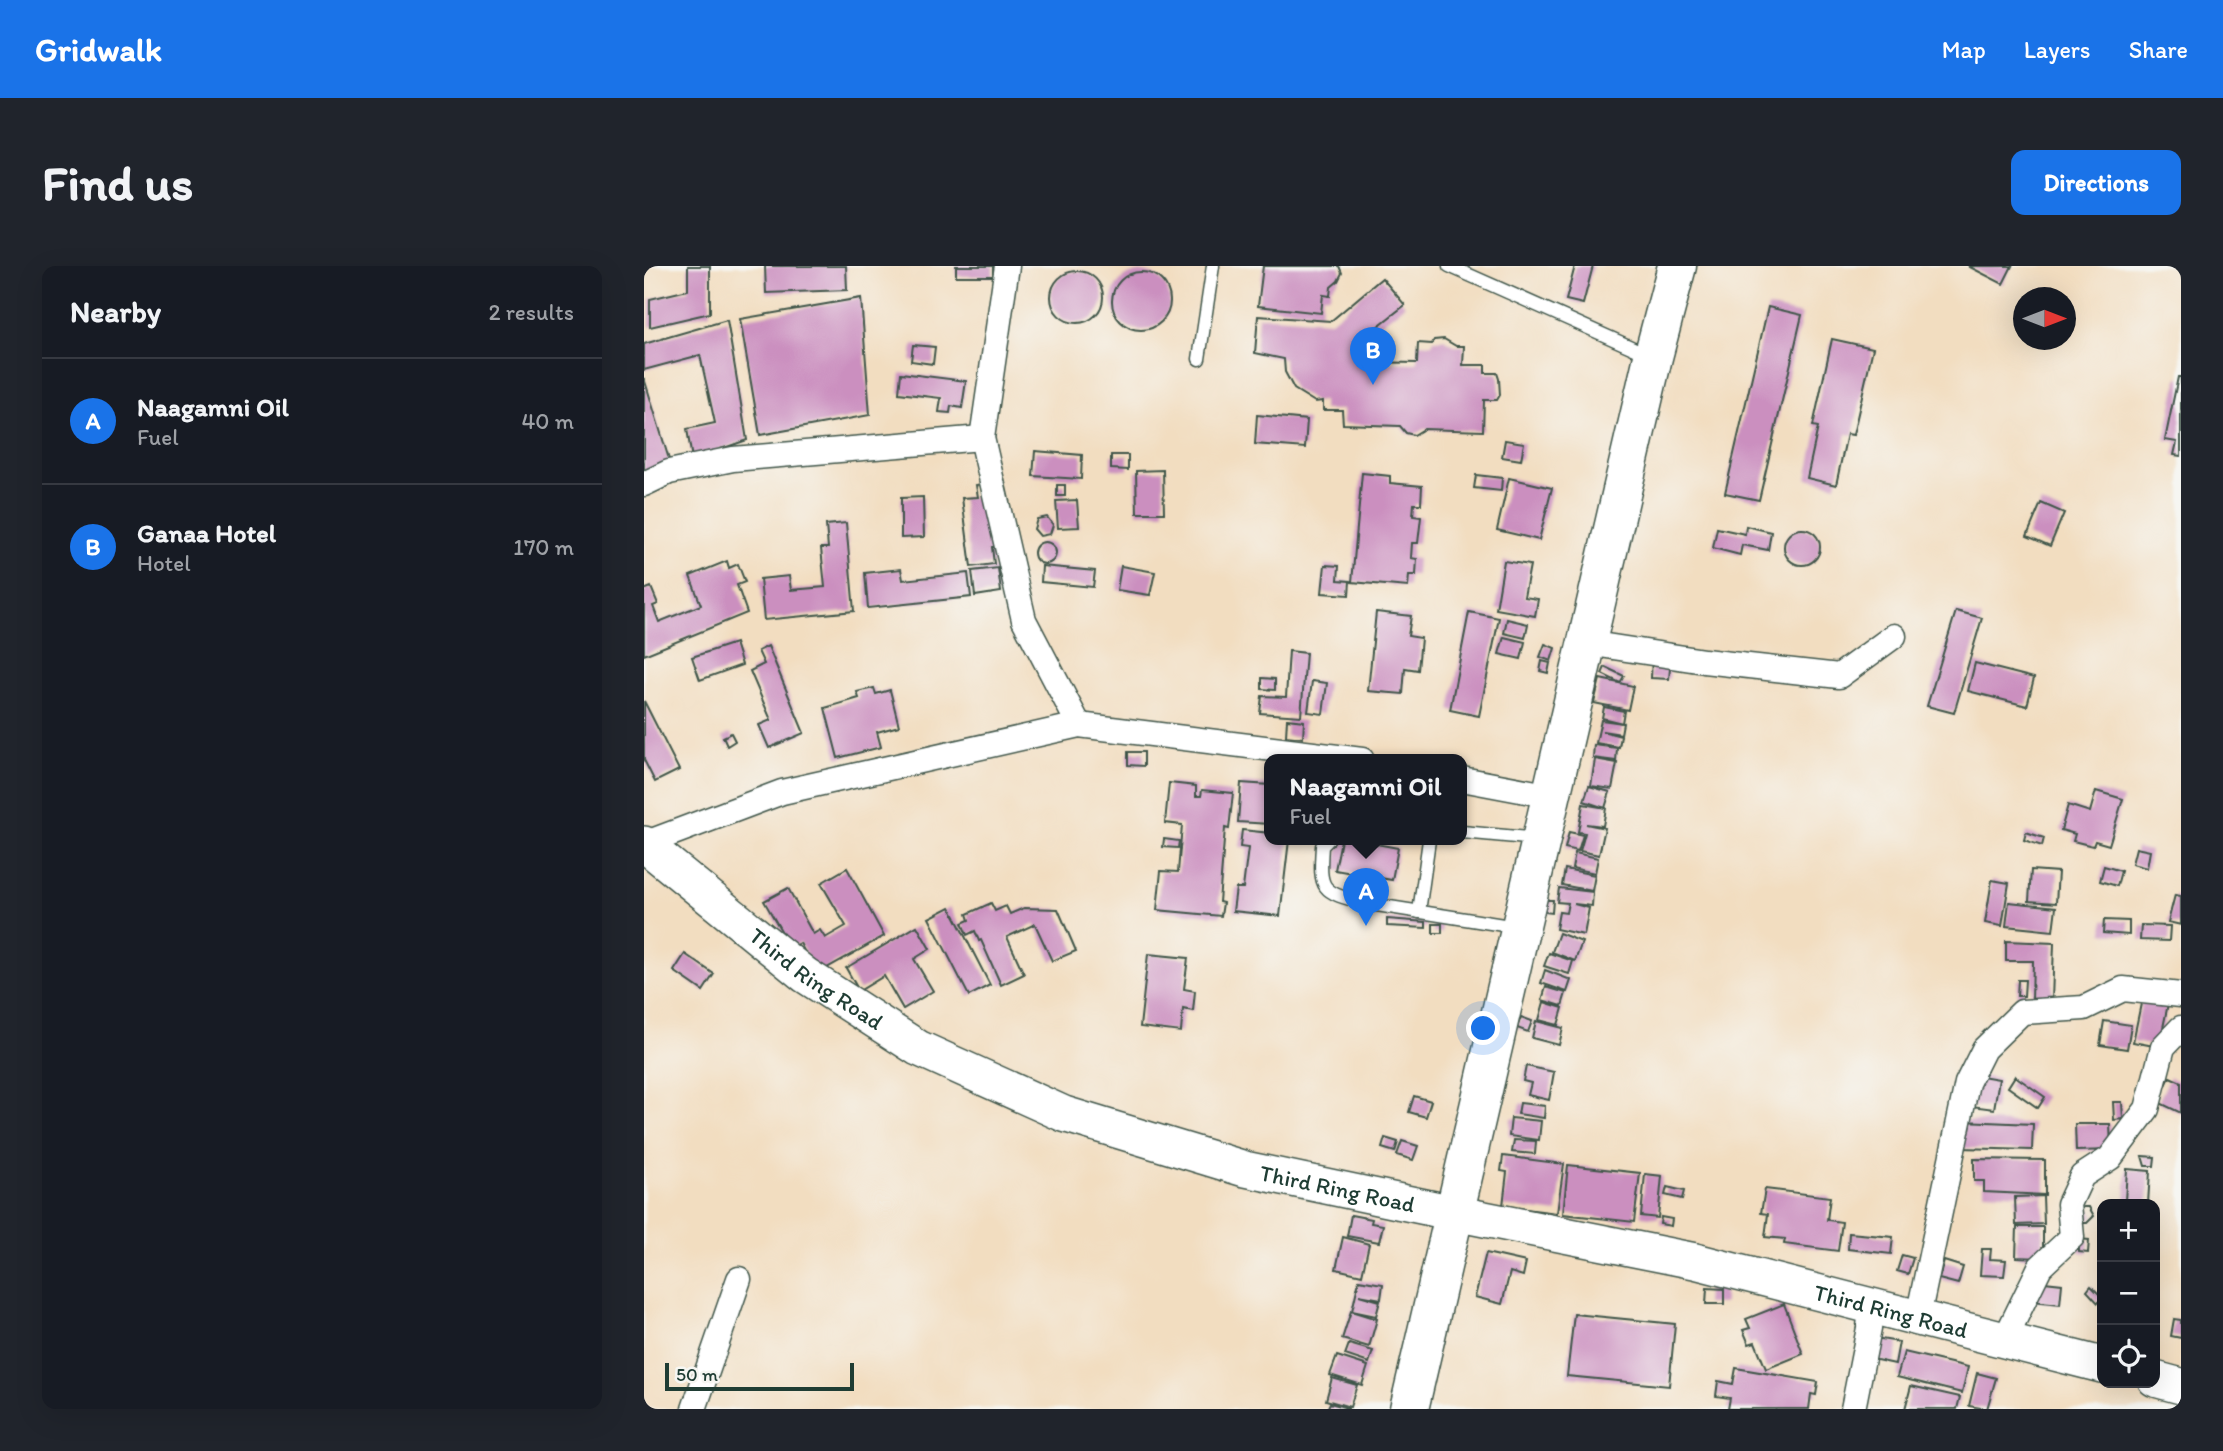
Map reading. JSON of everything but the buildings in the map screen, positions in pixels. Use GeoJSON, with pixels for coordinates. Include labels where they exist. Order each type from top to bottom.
{"type":"FeatureCollection","features":[{"type":"Feature","properties":{"kind":"highway"},"geometry":{"type":"LineString","coordinates":[[1409,1409],[1653,357],[1677,266]]}},
{"type":"Feature","properties":{"kind":"street"},"geometry":{"type":"LineString","coordinates":[[1007,266],[982,438],[1024,620],[1079,725]]}},
{"type":"Feature","properties":{"kind":"street"},"geometry":{"type":"LineString","coordinates":[[644,484],[668,472],[733,459],[982,438]]}},
{"type":"Feature","properties":{"kind":"street"},"geometry":{"type":"LineString","coordinates":[[1587,643],[1704,661],[1839,676],[1894,636]]}},
{"type":"Feature","properties":{"kind":"street"},"geometry":{"type":"LineString","coordinates":[[644,844],[782,792],[1079,725],[1313,754]]}},
{"type":"Feature","properties":{"kind":"street"},"geometry":{"type":"LineString","coordinates":[[1467,780],[1552,796]]}},
{"type":"Feature","properties":{"kind":"street","name":"Third Ring Road"},"geometry":{"type":"LineString","coordinates":[[644,844],[805,975],[918,1048],[1064,1114],[1245,1168],[1695,1261],[2097,1364]]}},
{"type":"Feature","properties":{"kind":"street"},"geometry":{"type":"LineString","coordinates":[[1918,1317],[1966,1083],[1984,1048],[2022,1012],[2084,1009],[2123,989],[2181,995]]}},
{"type":"Feature","properties":{"kind":"street"},"geometry":{"type":"LineString","coordinates":[[2005,1339],[2040,1267],[2072,1237],[2068,1203],[2081,1176],[2110,1158],[2147,1109],[2163,1047],[2181,1028]]}},
{"type":"Feature","properties":{"kind":"street"},"geometry":{"type":"LineString","coordinates":[[694,1409],[740,1279]]}},
{"type":"Feature","properties":{"kind":"street"},"geometry":{"type":"LineString","coordinates":[[1853,1409],[1871,1305]]}},
{"type":"Feature","properties":{"kind":"street"},"geometry":{"type":"LineString","coordinates":[[2160,1380],[2181,1386]]}},
{"type":"Feature","properties":{"kind":"lane"},"geometry":{"type":"LineString","coordinates":[[1199,359],[1213,266]]}},
{"type":"Feature","properties":{"kind":"lane"},"geometry":{"type":"LineString","coordinates":[[1449,266],[1653,357]]}},
{"type":"Feature","properties":{"kind":"lane"},"geometry":{"type":"LineString","coordinates":[[1467,832],[1541,839]]}},
{"type":"Feature","properties":{"kind":"lane"},"geometry":{"type":"LineString","coordinates":[[1323,845],[1320,877],[1326,889],[1339,897],[1364,904],[1520,928]]}},
{"type":"Feature","properties":{"kind":"lane"},"geometry":{"type":"LineString","coordinates":[[1419,912],[1428,845]]}},
{"type":"Feature","properties":{"kind":"place","name":"Ganaa Hotel"},"geometry":{"type":"Point","coordinates":[1373,385]}},
{"type":"Feature","properties":{"kind":"place","name":"Naagamni Oil"},"geometry":{"type":"Point","coordinates":[1366,926]}}]}
